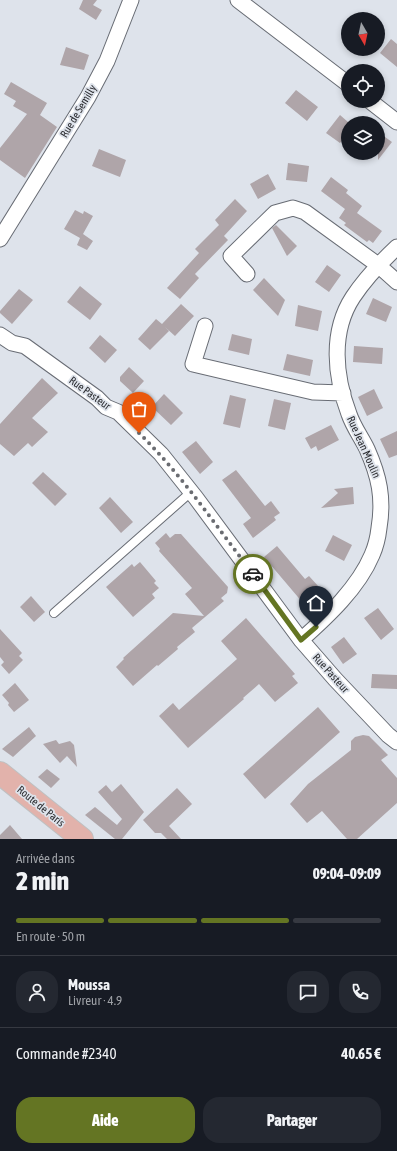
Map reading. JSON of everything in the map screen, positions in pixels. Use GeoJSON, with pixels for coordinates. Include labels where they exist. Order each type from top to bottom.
{"type":"FeatureCollection","features":[{"type":"Feature","properties":{"kind":"main road","name":"Route de Paris"},"geometry":{"type":"LineString","coordinates":[[0,773],[82,839]]}},
{"type":"Feature","properties":{"kind":"street","name":"Rue de Semilly"},"geometry":{"type":"LineString","coordinates":[[0,238],[88,97],[107,61],[131,0]]}},
{"type":"Feature","properties":{"kind":"street"},"geometry":{"type":"LineString","coordinates":[[238,0],[341,79]]}},
{"type":"Feature","properties":{"kind":"street"},"geometry":{"type":"LineString","coordinates":[[379,108],[397,122]]}},
{"type":"Feature","properties":{"kind":"street"},"geometry":{"type":"LineString","coordinates":[[247,274],[231,256],[275,213],[293,208],[305,212],[378,265],[397,282]]}},
{"type":"Feature","properties":{"kind":"street","name":"Rue de Semilly"},"geometry":{"type":"LineString","coordinates":[[0,227],[13,216]]}},
{"type":"Feature","properties":{"kind":"street","name":"Rue Jean Moulin"},"geometry":{"type":"LineString","coordinates":[[301,640],[316,627],[353,586],[370,560],[378,537],[382,500],[379,483],[375,468],[349,414],[339,379],[336,349],[342,320],[352,298],[378,265],[397,248]]}},
{"type":"Feature","properties":{"kind":"street"},"geometry":{"type":"LineString","coordinates":[[204,326],[194,364],[313,392],[343,393]]}},
{"type":"Feature","properties":{"kind":"street","name":"Rue Pasteur"},"geometry":{"type":"LineString","coordinates":[[0,335],[12,343],[24,346],[97,398],[106,407],[118,412],[161,454],[301,640],[335,679],[388,735],[397,742]]}},
{"type":"Feature","properties":{"kind":"lane"},"geometry":{"type":"LineString","coordinates":[[54,613],[191,492]]}},
{"type":"Feature","properties":{"kind":"building"},"geometry":{"type":"Polygon","coordinates":[[[83,0],[97,0],[93,5],[102,10],[96,20],[79,9],[83,0]]]}},
{"type":"Feature","properties":{"kind":"building"},"geometry":{"type":"Polygon","coordinates":[[[391,39],[397,44],[397,67],[384,56],[385,56],[385,47],[391,39]]]}},
{"type":"Feature","properties":{"kind":"building"},"geometry":{"type":"Polygon","coordinates":[[[66,47],[89,55],[84,70],[60,65],[66,47]]]}},
{"type":"Feature","properties":{"kind":"building"},"geometry":{"type":"Polygon","coordinates":[[[11,82],[47,103],[40,115],[57,127],[25,178],[0,160],[0,148],[27,114],[13,106],[16,101],[4,94],[11,82]]]}},
{"type":"Feature","properties":{"kind":"building"},"geometry":{"type":"Polygon","coordinates":[[[296,90],[318,107],[307,121],[285,103],[296,90]]]}},
{"type":"Feature","properties":{"kind":"building"},"geometry":{"type":"Polygon","coordinates":[[[340,115],[341,142],[340,143],[326,133],[340,115]]]}},
{"type":"Feature","properties":{"kind":"building"},"geometry":{"type":"Polygon","coordinates":[[[385,137],[392,142],[385,151],[385,137]]]}},
{"type":"Feature","properties":{"kind":"building"},"geometry":{"type":"Polygon","coordinates":[[[99,149],[126,160],[120,177],[92,166],[99,149]]]}},
{"type":"Feature","properties":{"kind":"building"},"geometry":{"type":"Polygon","coordinates":[[[288,163],[309,166],[307,182],[286,180],[288,163]]]}},
{"type":"Feature","properties":{"kind":"building"},"geometry":{"type":"Polygon","coordinates":[[[268,174],[276,189],[258,199],[250,184],[268,174]]]}},
{"type":"Feature","properties":{"kind":"building"},"geometry":{"type":"Polygon","coordinates":[[[331,177],[348,190],[346,193],[362,206],[357,213],[382,231],[373,243],[369,240],[367,242],[344,225],[346,223],[339,218],[345,209],[321,191],[331,177]]]}},
{"type":"Feature","properties":{"kind":"building"},"geometry":{"type":"Polygon","coordinates":[[[235,199],[247,211],[224,236],[228,240],[195,274],[199,278],[180,299],[167,288],[199,253],[195,249],[219,225],[215,220],[235,199]]]}},
{"type":"Feature","properties":{"kind":"building"},"geometry":{"type":"Polygon","coordinates":[[[75,210],[83,214],[84,211],[93,216],[83,234],[93,241],[87,250],[77,245],[80,238],[64,229],[75,210]]]}},
{"type":"Feature","properties":{"kind":"building"},"geometry":{"type":"Polygon","coordinates":[[[276,225],[297,246],[287,256],[272,228],[276,225]]]}},
{"type":"Feature","properties":{"kind":"building"},"geometry":{"type":"Polygon","coordinates":[[[327,265],[341,275],[329,292],[315,282],[327,265]]]}},
{"type":"Feature","properties":{"kind":"building"},"geometry":{"type":"Polygon","coordinates":[[[264,278],[285,300],[278,316],[253,290],[264,278]]]}},
{"type":"Feature","properties":{"kind":"building"},"geometry":{"type":"Polygon","coordinates":[[[80,286],[102,304],[90,320],[67,302],[80,286]]]}},
{"type":"Feature","properties":{"kind":"building"},"geometry":{"type":"Polygon","coordinates":[[[19,289],[33,300],[12,324],[0,313],[0,311],[19,289]]]}},
{"type":"Feature","properties":{"kind":"building"},"geometry":{"type":"Polygon","coordinates":[[[373,298],[392,307],[386,322],[366,314],[373,298]]]}},
{"type":"Feature","properties":{"kind":"building"},"geometry":{"type":"Polygon","coordinates":[[[181,304],[194,316],[175,336],[165,327],[169,331],[150,350],[138,339],[156,319],[162,324],[181,304]]]}},
{"type":"Feature","properties":{"kind":"building"},"geometry":{"type":"Polygon","coordinates":[[[298,305],[322,311],[318,331],[295,326],[298,305]]]}},
{"type":"Feature","properties":{"kind":"building"},"geometry":{"type":"Polygon","coordinates":[[[232,334],[252,339],[249,355],[228,350],[232,334]]]}},
{"type":"Feature","properties":{"kind":"building"},"geometry":{"type":"Polygon","coordinates":[[[100,335],[117,350],[105,363],[89,348],[100,335]]]}},
{"type":"Feature","properties":{"kind":"building"},"geometry":{"type":"Polygon","coordinates":[[[354,346],[383,348],[382,364],[353,362],[354,346]]]}},
{"type":"Feature","properties":{"kind":"building"},"geometry":{"type":"Polygon","coordinates":[[[287,354],[313,360],[310,376],[283,370],[287,354]]]}},
{"type":"Feature","properties":{"kind":"building"},"geometry":{"type":"Polygon","coordinates":[[[129,367],[144,381],[133,393],[120,381],[120,377],[129,367]]]}},
{"type":"Feature","properties":{"kind":"building"},"geometry":{"type":"Polygon","coordinates":[[[42,378],[58,393],[32,418],[48,432],[32,447],[28,443],[14,456],[0,444],[0,424],[42,378]]]}},
{"type":"Feature","properties":{"kind":"building"},"geometry":{"type":"Polygon","coordinates":[[[374,389],[383,408],[367,416],[358,397],[374,389]]]}},
{"type":"Feature","properties":{"kind":"building"},"geometry":{"type":"Polygon","coordinates":[[[164,394],[183,413],[171,425],[152,407],[164,394]]]}},
{"type":"Feature","properties":{"kind":"building"},"geometry":{"type":"Polygon","coordinates":[[[230,395],[246,399],[240,428],[223,424],[230,395]]]}},
{"type":"Feature","properties":{"kind":"building"},"geometry":{"type":"Polygon","coordinates":[[[274,399],[291,403],[285,430],[268,426],[274,399]]]}},
{"type":"Feature","properties":{"kind":"building"},"geometry":{"type":"Polygon","coordinates":[[[331,425],[339,440],[318,451],[316,446],[311,449],[305,438],[331,425]]]}},
{"type":"Feature","properties":{"kind":"building"},"geometry":{"type":"Polygon","coordinates":[[[397,431],[397,455],[389,458],[380,439],[397,431]]]}},
{"type":"Feature","properties":{"kind":"building"},"geometry":{"type":"Polygon","coordinates":[[[196,441],[213,462],[200,474],[182,452],[196,441]]]}},
{"type":"Feature","properties":{"kind":"building"},"geometry":{"type":"Polygon","coordinates":[[[236,470],[265,506],[271,501],[280,513],[274,517],[276,520],[253,538],[243,524],[251,518],[222,480],[236,470]]]}},
{"type":"Feature","properties":{"kind":"building"},"geometry":{"type":"Polygon","coordinates":[[[43,472],[67,494],[55,506],[32,483],[43,472]]]}},
{"type":"Feature","properties":{"kind":"building"},"geometry":{"type":"Polygon","coordinates":[[[353,487],[354,504],[321,508],[338,493],[334,489],[353,487]]]}},
{"type":"Feature","properties":{"kind":"building"},"geometry":{"type":"Polygon","coordinates":[[[110,497],[133,522],[121,533],[99,508],[110,497]]]}},
{"type":"Feature","properties":{"kind":"building"},"geometry":{"type":"Polygon","coordinates":[[[166,533],[170,538],[175,534],[181,534],[228,587],[227,593],[221,598],[224,601],[192,628],[195,632],[177,647],[178,649],[133,686],[116,667],[124,659],[123,658],[173,613],[204,616],[185,594],[192,588],[159,551],[160,549],[155,543],[166,533]]]}},
{"type":"Feature","properties":{"kind":"building"},"geometry":{"type":"Polygon","coordinates":[[[333,535],[352,545],[344,561],[325,551],[333,535]]]}},
{"type":"Feature","properties":{"kind":"building"},"geometry":{"type":"Polygon","coordinates":[[[277,546],[305,579],[309,576],[319,587],[319,589],[303,603],[264,557],[277,546]]]}},
{"type":"Feature","properties":{"kind":"building"},"geometry":{"type":"Polygon","coordinates":[[[140,562],[156,581],[154,583],[159,588],[152,594],[155,598],[133,617],[106,587],[132,564],[134,567],[140,562]]]}},
{"type":"Feature","properties":{"kind":"building"},"geometry":{"type":"Polygon","coordinates":[[[31,596],[45,612],[34,622],[20,607],[31,596]]]}},
{"type":"Feature","properties":{"kind":"building"},"geometry":{"type":"Polygon","coordinates":[[[378,608],[394,629],[381,640],[364,618],[378,608]]]}},
{"type":"Feature","properties":{"kind":"building"},"geometry":{"type":"Polygon","coordinates":[[[246,618],[295,674],[292,676],[298,683],[275,702],[259,684],[188,748],[159,716],[173,703],[179,710],[237,659],[221,641],[246,618]]]}},
{"type":"Feature","properties":{"kind":"building"},"geometry":{"type":"Polygon","coordinates":[[[0,629],[22,653],[19,656],[23,660],[9,674],[1,665],[4,662],[0,657],[0,629]]]}},
{"type":"Feature","properties":{"kind":"building"},"geometry":{"type":"Polygon","coordinates":[[[344,637],[357,654],[343,664],[331,647],[344,637]]]}},
{"type":"Feature","properties":{"kind":"building"},"geometry":{"type":"Polygon","coordinates":[[[372,674],[397,675],[397,689],[371,688],[372,674]]]}},
{"type":"Feature","properties":{"kind":"building"},"geometry":{"type":"Polygon","coordinates":[[[15,683],[29,700],[14,712],[2,695],[15,683]]]}},
{"type":"Feature","properties":{"kind":"building"},"geometry":{"type":"Polygon","coordinates":[[[318,707],[340,732],[265,799],[243,774],[318,707]]]}},
{"type":"Feature","properties":{"kind":"building"},"geometry":{"type":"Polygon","coordinates":[[[29,727],[36,736],[13,757],[2,749],[29,727]]]}},
{"type":"Feature","properties":{"kind":"building"},"geometry":{"type":"Polygon","coordinates":[[[363,735],[369,736],[388,755],[381,760],[397,778],[397,803],[357,839],[347,839],[322,811],[307,823],[290,804],[308,784],[351,750],[351,741],[355,737],[363,735]]]}},
{"type":"Feature","properties":{"kind":"building"},"geometry":{"type":"Polygon","coordinates":[[[56,740],[59,744],[70,741],[74,745],[77,767],[67,756],[60,763],[43,744],[56,740]]]}},
{"type":"Feature","properties":{"kind":"building"},"geometry":{"type":"Polygon","coordinates":[[[47,769],[60,779],[51,788],[38,777],[47,769]]]}},
{"type":"Feature","properties":{"kind":"building"},"geometry":{"type":"Polygon","coordinates":[[[121,784],[144,812],[122,839],[115,839],[85,815],[95,807],[117,825],[122,819],[98,792],[106,785],[112,792],[121,784]]]}},
{"type":"Feature","properties":{"kind":"building"},"geometry":{"type":"Polygon","coordinates":[[[177,788],[192,804],[169,826],[181,839],[167,839],[161,833],[155,833],[143,820],[177,788]]]}},
{"type":"Feature","properties":{"kind":"building"},"geometry":{"type":"Polygon","coordinates":[[[10,825],[22,839],[0,839],[0,835],[10,825]]]}},
{"type":"Feature","properties":{"kind":"way so far"},"geometry":{"type":"LineString","coordinates":[[139,433],[161,454],[253,574]]}},
{"type":"Feature","properties":{"kind":"route"},"geometry":{"type":"LineString","coordinates":[[253,574],[301,640],[316,627]]}}]}
